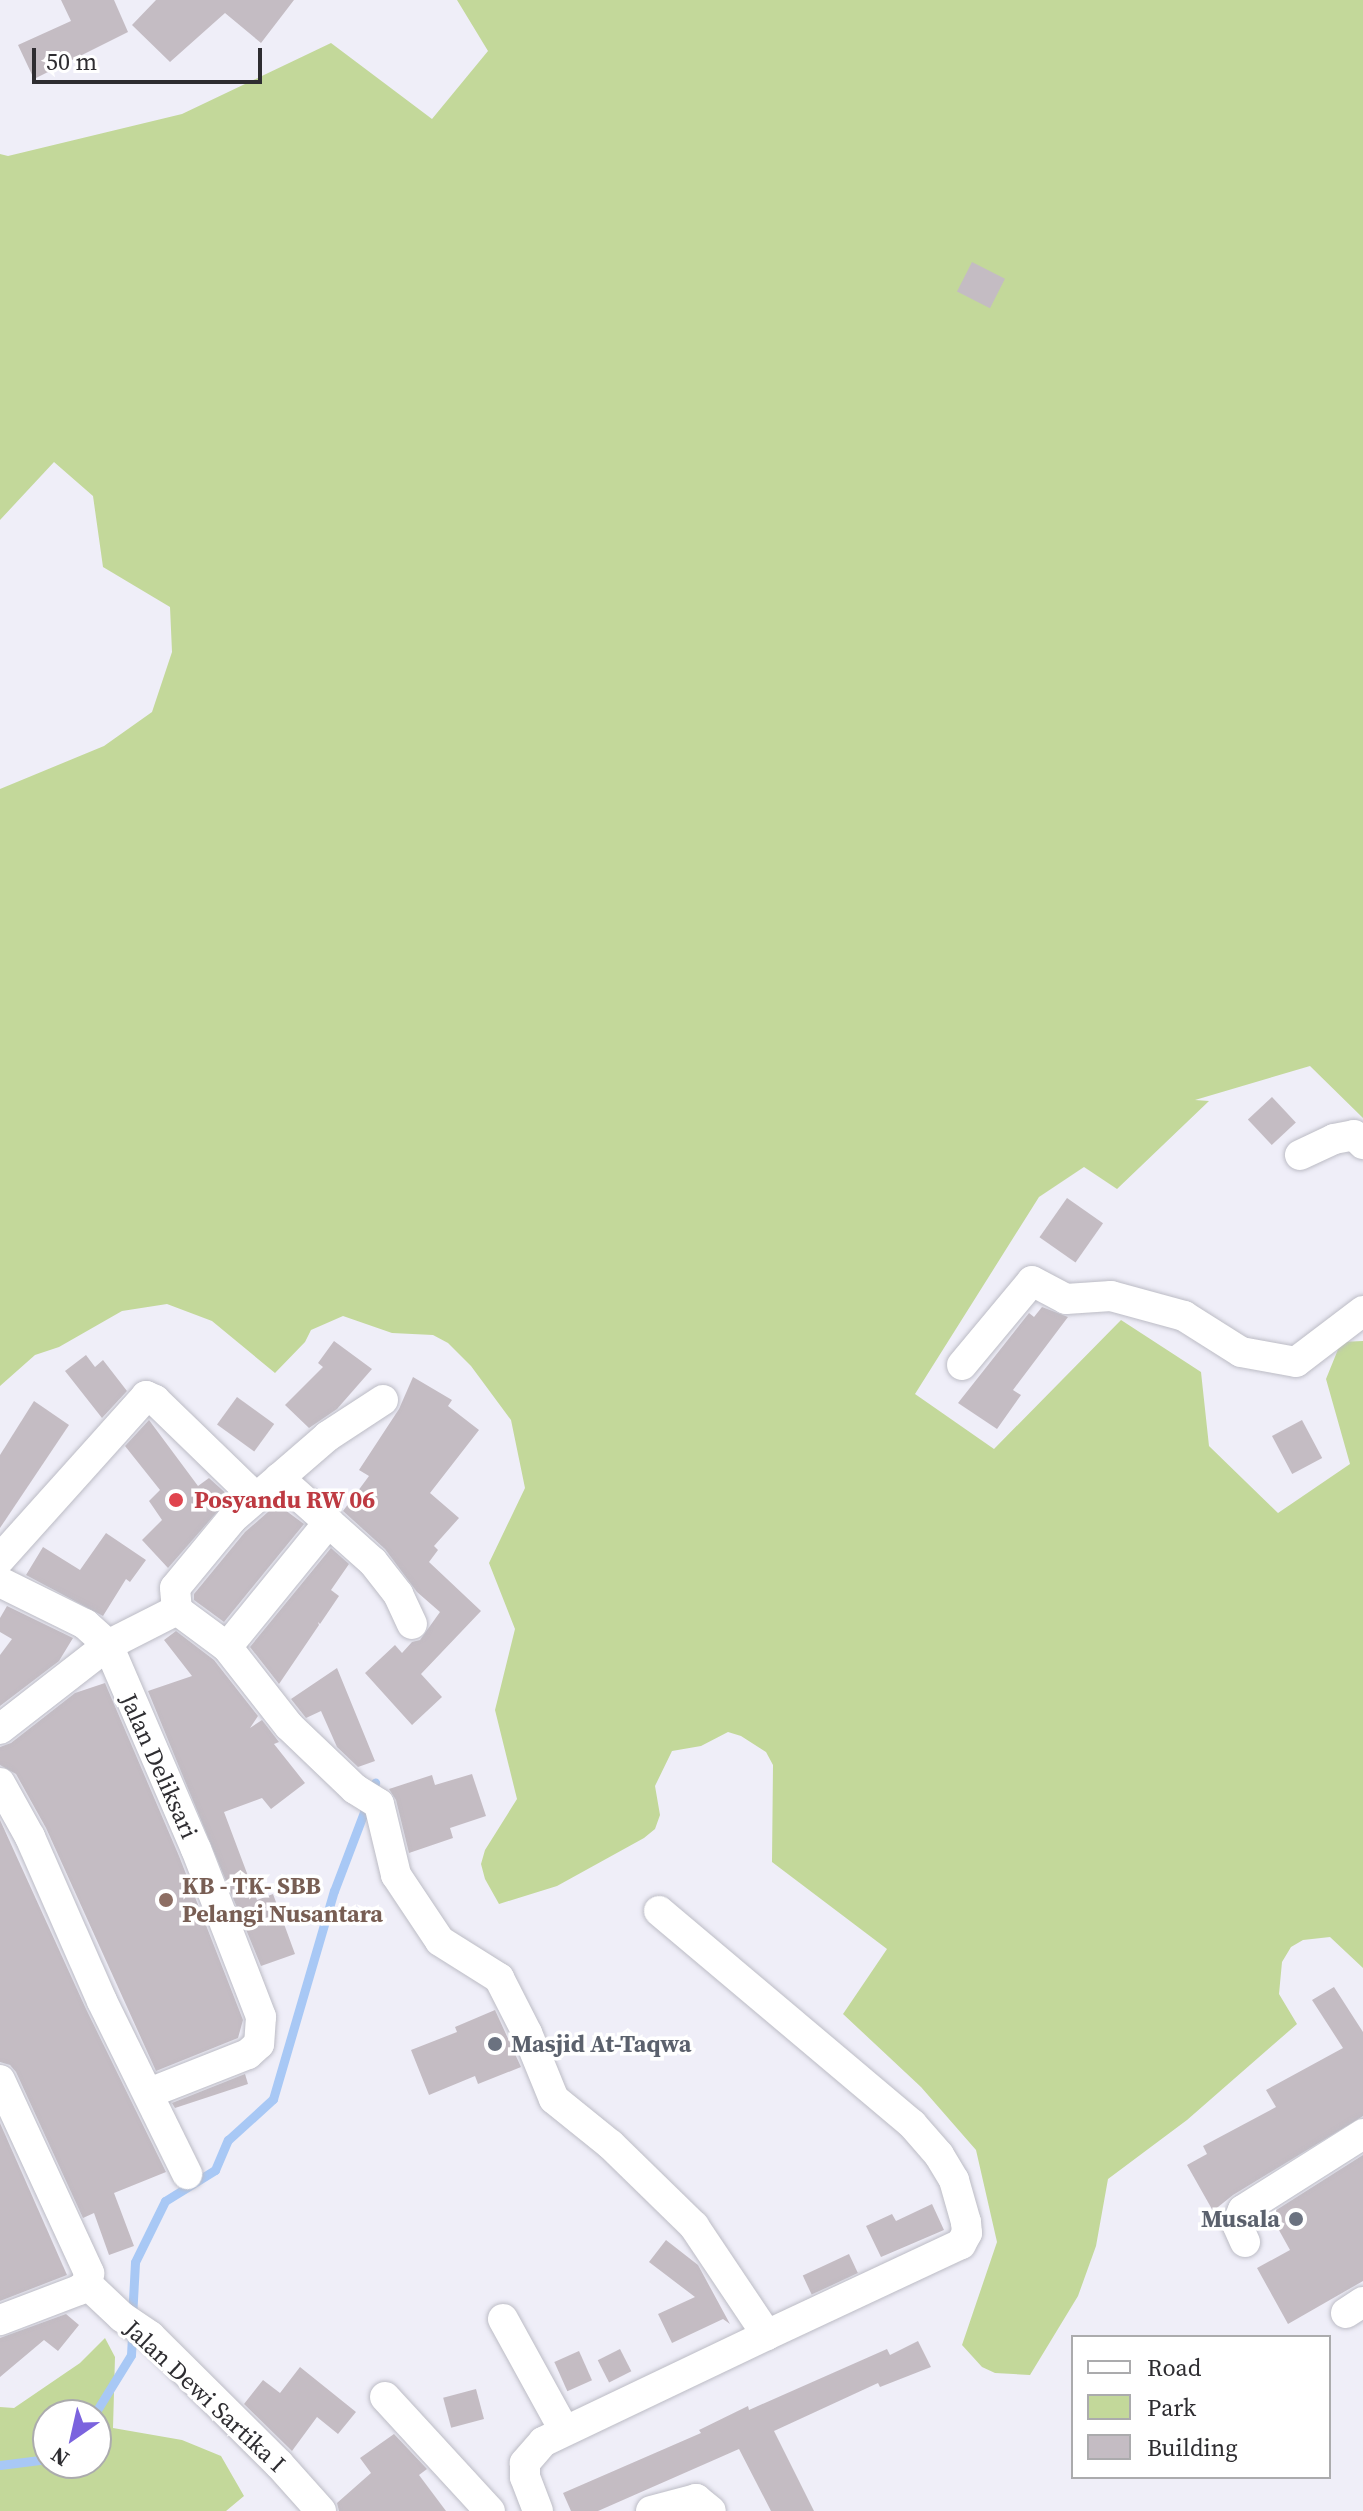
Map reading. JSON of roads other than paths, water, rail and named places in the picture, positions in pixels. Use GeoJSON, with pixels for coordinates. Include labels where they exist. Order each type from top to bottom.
{"type":"FeatureCollection","features":[{"type":"Feature","properties":{"kind":"street"},"geometry":{"type":"LineString","coordinates":[[1300,1155],[1334,1139],[1354,1135],[1363,1144]]}},
{"type":"Feature","properties":{"kind":"street"},"geometry":{"type":"LineString","coordinates":[[962,1365],[1032,1281],[1066,1299],[1111,1296],[1184,1316],[1241,1352],[1296,1362],[1363,1311]]}},
{"type":"Feature","properties":{"kind":"street"},"geometry":{"type":"LineString","coordinates":[[0,1559],[146,1396],[155,1400],[256,1498]]}},
{"type":"Feature","properties":{"kind":"street"},"geometry":{"type":"LineString","coordinates":[[383,1400],[328,1436],[256,1498],[184,1573],[175,1588],[177,1610],[227,1647],[289,1726],[367,1796],[396,1875],[440,1941],[499,1978],[506,1989],[554,2099],[611,2145],[694,2226],[767,2335]]}},
{"type":"Feature","properties":{"kind":"street"},"geometry":{"type":"LineString","coordinates":[[279,1478],[387,1579],[412,1624]]}},
{"type":"Feature","properties":{"kind":"street"},"geometry":{"type":"LineString","coordinates":[[227,1647],[329,1522]]}},
{"type":"Feature","properties":{"kind":"street","name":"Jalan Deliksari"},"geometry":{"type":"LineString","coordinates":[[0,1582],[85,1624],[108,1645],[196,1849],[261,2017],[259,2044],[248,2054],[149,2093]]}},
{"type":"Feature","properties":{"kind":"street"},"geometry":{"type":"LineString","coordinates":[[0,1729],[108,1645],[177,1610]]}},
{"type":"Feature","properties":{"kind":"street"},"geometry":{"type":"LineString","coordinates":[[0,1783],[30,1837],[102,2001],[187,2174]]}},
{"type":"Feature","properties":{"kind":"street"},"geometry":{"type":"LineString","coordinates":[[538,2511],[525,2477],[525,2463],[531,2452],[564,2430],[961,2244],[967,2233],[954,2180],[939,2155],[912,2124],[659,1911]]}},
{"type":"Feature","properties":{"kind":"street"},"geometry":{"type":"LineString","coordinates":[[0,2080],[89,2273],[87,2284],[0,2320]]}},
{"type":"Feature","properties":{"kind":"street"},"geometry":{"type":"LineString","coordinates":[[1245,2242],[1237,2224],[1243,2210],[1363,2134]]}},
{"type":"Feature","properties":{"kind":"street","name":"Jalan Dewi Sartika I"},"geometry":{"type":"LineString","coordinates":[[87,2284],[122,2317],[150,2336],[279,2464],[321,2511]]}},
{"type":"Feature","properties":{"kind":"street"},"geometry":{"type":"LineString","coordinates":[[503,2319],[564,2430]]}},
{"type":"Feature","properties":{"kind":"street"},"geometry":{"type":"LineString","coordinates":[[385,2397],[490,2511]]}},
{"type":"Feature","properties":{"kind":"street"},"geometry":{"type":"LineString","coordinates":[[651,2511],[696,2499],[711,2511]]}},
{"type":"Feature","properties":{"kind":"waterway"},"geometry":{"type":"LineString","coordinates":[[132,2318],[135,2262],[165,2201],[215,2170],[228,2140],[273,2099],[334,1891],[375,1783]]}},
{"type":"Feature","properties":{"kind":"waterway"},"geometry":{"type":"LineString","coordinates":[[104,2399],[131,2355],[132,2333]]}},
{"type":"Feature","properties":{"kind":"waterway"},"geometry":{"type":"LineString","coordinates":[[0,2465],[32,2461]]}},
{"type":"Feature","properties":{"kind":"place","name":"Posyandu RW 06"},"geometry":{"type":"Point","coordinates":[176,1500]}},
{"type":"Feature","properties":{"kind":"place","name":"KB - TK- SBB Pelangi Nusantara"},"geometry":{"type":"Point","coordinates":[166,1900]}},
{"type":"Feature","properties":{"kind":"place","name":"Masjid At-Taqwa"},"geometry":{"type":"Point","coordinates":[495,2044]}},
{"type":"Feature","properties":{"kind":"place","name":"Musala"},"geometry":{"type":"Point","coordinates":[1296,2219]}}]}
